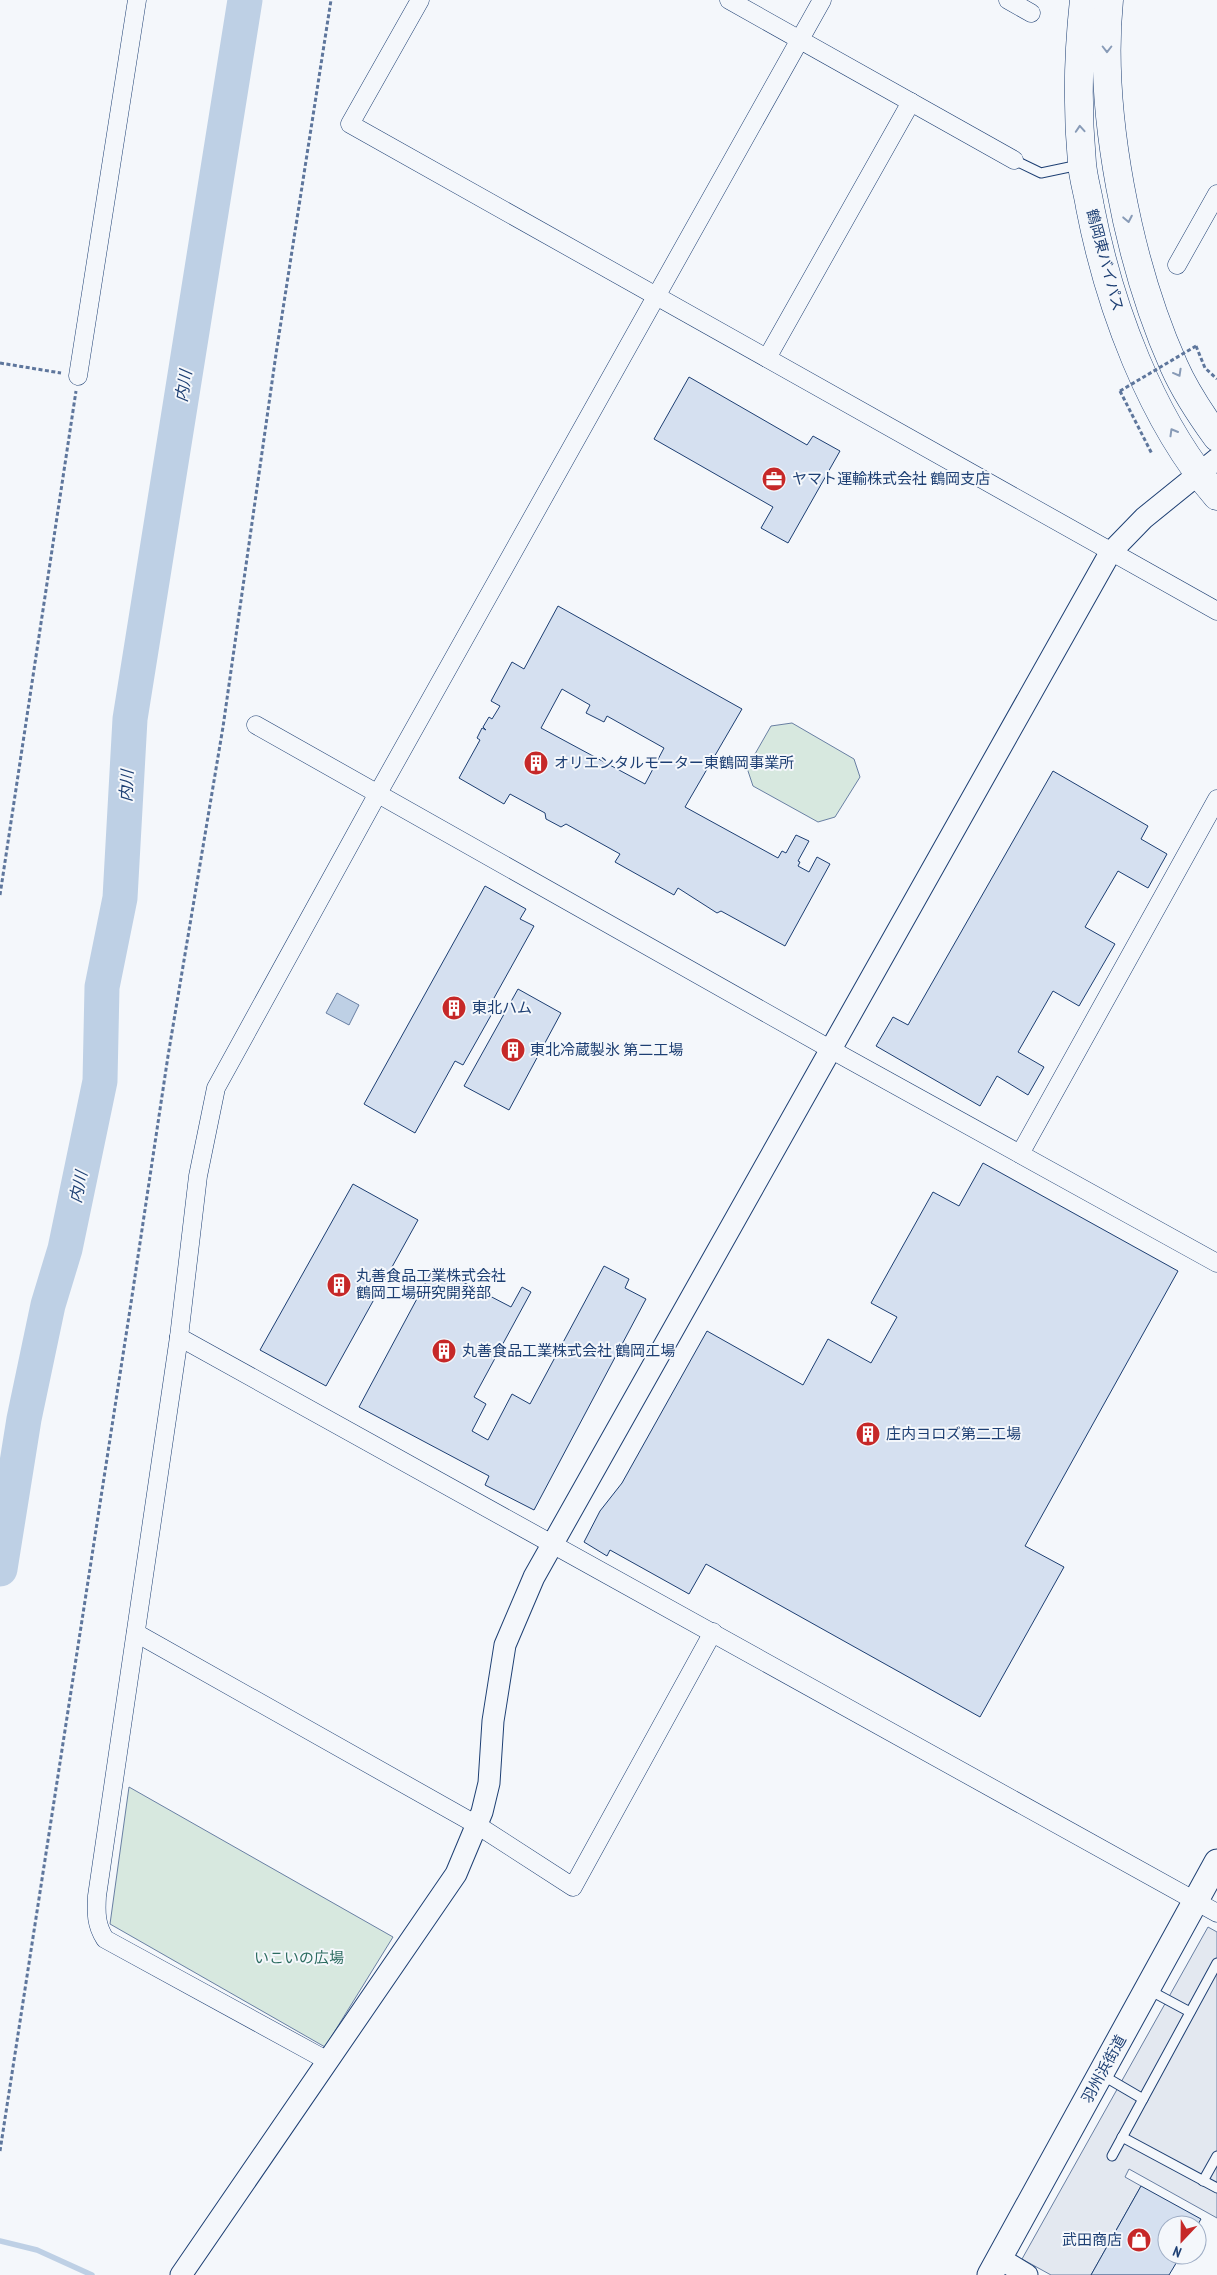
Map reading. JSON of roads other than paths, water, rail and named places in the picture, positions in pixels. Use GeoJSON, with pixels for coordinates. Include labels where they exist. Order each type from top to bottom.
{"type":"FeatureCollection","features":[{"type":"Feature","properties":{"kind":"highway","name":"鶴岡東バイパス"},"geometry":{"type":"LineString","coordinates":[[1084,0],[1078,101],[1082,165],[1094,229],[1116,305],[1148,388],[1207,467],[1217,496]]}},
{"type":"Feature","properties":{"kind":"highway","name":"鶴岡東バイパス"},"geometry":{"type":"LineString","coordinates":[[1109,0],[1107,48],[1109,94],[1118,171],[1138,269],[1174,366],[1200,414],[1217,437]]}},
{"type":"Feature","properties":{"kind":"main road","name":"羽州浜街道"},"geometry":{"type":"LineString","coordinates":[[995,2266],[1217,1862]]}},
{"type":"Feature","properties":{"kind":"street"},"geometry":{"type":"LineString","coordinates":[[78,376],[137,0]]}},
{"type":"Feature","properties":{"kind":"street"},"geometry":{"type":"LineString","coordinates":[[420,0],[350,124],[656,295],[1110,553],[1217,611]]}},
{"type":"Feature","properties":{"kind":"street"},"geometry":{"type":"LineString","coordinates":[[730,0],[1014,160]]}},
{"type":"Feature","properties":{"kind":"street"},"geometry":{"type":"LineString","coordinates":[[328,2061],[106,1939],[100,1930],[96,1917],[97,1896],[179,1337],[198,1176],[216,1088],[377,795],[822,0]]}},
{"type":"Feature","properties":{"kind":"street"},"geometry":{"type":"LineString","coordinates":[[1008,0],[1031,13]]}},
{"type":"Feature","properties":{"kind":"street"},"geometry":{"type":"LineString","coordinates":[[767,358],[911,102]]}},
{"type":"Feature","properties":{"kind":"street"},"geometry":{"type":"LineString","coordinates":[[1177,265],[1217,194]]}},
{"type":"Feature","properties":{"kind":"street"},"geometry":{"type":"LineString","coordinates":[[181,2275],[456,1874],[477,1825],[489,1783],[494,1712],[505,1645],[534,1576],[1110,553],[1144,518],[1207,467]]}},
{"type":"Feature","properties":{"kind":"street"},"geometry":{"type":"LineString","coordinates":[[256,725],[830,1049],[1217,1263]]}},
{"type":"Feature","properties":{"kind":"street"},"geometry":{"type":"LineString","coordinates":[[1020,1154],[1217,800]]}},
{"type":"Feature","properties":{"kind":"street"},"geometry":{"type":"LineString","coordinates":[[179,1337],[1217,1913]]}},
{"type":"Feature","properties":{"kind":"street"},"geometry":{"type":"LineString","coordinates":[[136,1633],[477,1825],[574,1887],[713,1632]]}},
{"type":"Feature","properties":{"kind":"street"},"geometry":{"type":"LineString","coordinates":[[995,2266],[1027,2275]]}},
{"type":"Feature","properties":{"kind":"lane"},"geometry":{"type":"LineString","coordinates":[[1014,160],[1041,173],[1082,165]]}},
{"type":"Feature","properties":{"kind":"lane"},"geometry":{"type":"LineString","coordinates":[[1112,2156],[1217,1963]]}},
{"type":"Feature","properties":{"kind":"lane"},"geometry":{"type":"LineString","coordinates":[[1148,1989],[1190,2012]]}},
{"type":"Feature","properties":{"kind":"lane"},"geometry":{"type":"LineString","coordinates":[[1100,2074],[1143,2099]]}},
{"type":"Feature","properties":{"kind":"lane"},"geometry":{"type":"LineString","coordinates":[[1122,2137],[1217,2188]]}},
{"type":"Feature","properties":{"kind":"lane"},"geometry":{"type":"LineString","coordinates":[[1203,2181],[1217,2156]]}},
{"type":"Feature","properties":{"kind":"water"},"geometry":{"type":"Polygon","coordinates":[[[337,993],[359,1005],[349,1025],[326,1013],[337,993]]]}},
{"type":"Feature","properties":{"kind":"waterway","name":"内川"},"geometry":{"type":"LineString","coordinates":[[0,1569],[24,1419],[48,1305],[65,1249],[100,1081],[102,987],[120,898],[130,719],[245,0]]}},
{"type":"Feature","properties":{"kind":"waterway"},"geometry":{"type":"LineString","coordinates":[[0,2241],[37,2250],[92,2275]]}},
{"type":"Feature","properties":{"kind":"place","name":"ヤマト運輸株式会社 鶴岡支店"},"geometry":{"type":"Point","coordinates":[774,479]}},
{"type":"Feature","properties":{"kind":"place","name":"オリエンタルモーター東鶴岡事業所"},"geometry":{"type":"Point","coordinates":[536,763]}},
{"type":"Feature","properties":{"kind":"place","name":"東北ハム"},"geometry":{"type":"Point","coordinates":[454,1008]}},
{"type":"Feature","properties":{"kind":"place","name":"東北冷蔵製氷 第二工場"},"geometry":{"type":"Point","coordinates":[513,1050]}},
{"type":"Feature","properties":{"kind":"place","name":"丸善食品工業株式会社 鶴岡工場研究開発部"},"geometry":{"type":"Point","coordinates":[339,1285]}},
{"type":"Feature","properties":{"kind":"place","name":"丸善食品工業株式会社 鶴岡工場"},"geometry":{"type":"Point","coordinates":[444,1351]}},
{"type":"Feature","properties":{"kind":"place","name":"庄内ヨロズ第二工場"},"geometry":{"type":"Point","coordinates":[868,1434]}},
{"type":"Feature","properties":{"kind":"place","name":"武田商店"},"geometry":{"type":"Point","coordinates":[1139,2240]}},
{"type":"Feature","properties":{"kind":"park label","name":"いこいの広場"},"geometry":{"type":"Point","coordinates":[299,1958]}}]}
